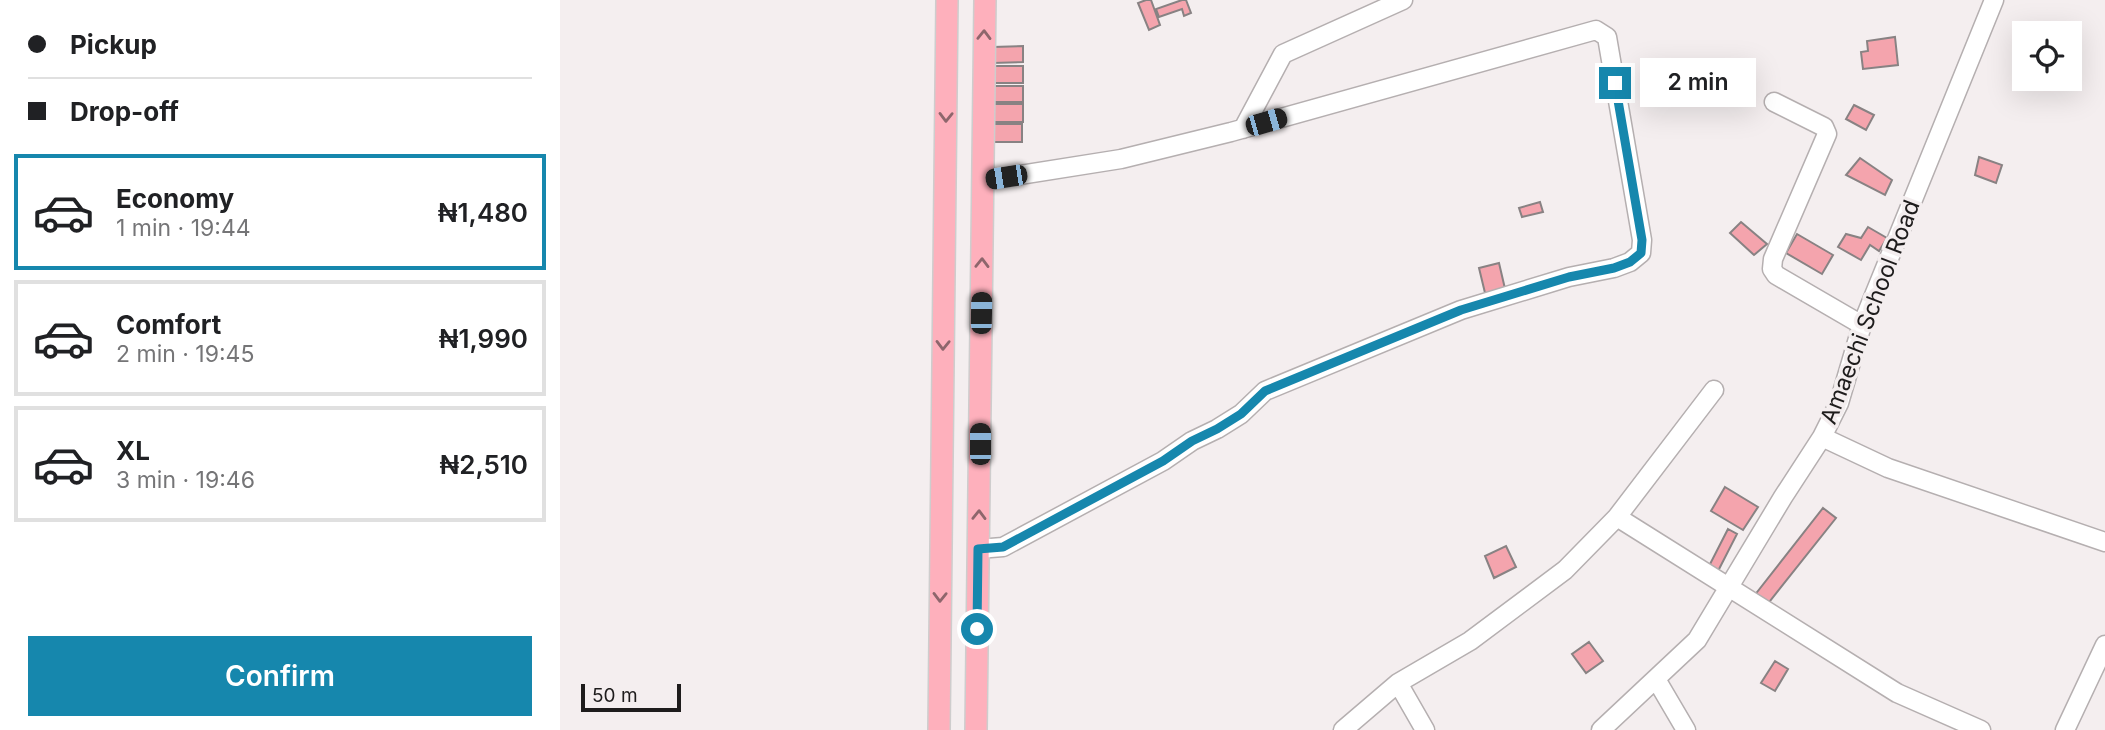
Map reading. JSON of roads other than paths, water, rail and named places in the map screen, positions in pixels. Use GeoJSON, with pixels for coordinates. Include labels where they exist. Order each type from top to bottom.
{"type":"FeatureCollection","features":[{"type":"Feature","properties":{"kind":"main road"},"geometry":{"type":"LineString","coordinates":[[939,730],[947,0]]}},
{"type":"Feature","properties":{"kind":"main road"},"geometry":{"type":"LineString","coordinates":[[976,730],[985,0]]}},
{"type":"Feature","properties":{"kind":"street"},"geometry":{"type":"LineString","coordinates":[[1243,129],[1283,54],[1403,0]]}},
{"type":"Feature","properties":{"kind":"street","name":"Amaechi School Road"},"geometry":{"type":"LineString","coordinates":[[1601,730],[1697,640],[1783,496],[1822,437],[1839,402],[1862,325],[1994,0]]}},
{"type":"Feature","properties":{"kind":"street"},"geometry":{"type":"LineString","coordinates":[[978,549],[1003,547],[1151,467],[1241,414],[1265,391],[1461,310],[1569,277],[1630,262],[1641,253],[1642,240],[1607,37],[1596,30],[1243,129],[1121,159],[982,181]]}},
{"type":"Feature","properties":{"kind":"street"},"geometry":{"type":"LineString","coordinates":[[1774,102],[1824,127],[1827,134],[1773,259],[1772,269],[1776,275],[1862,325]]}},
{"type":"Feature","properties":{"kind":"street"},"geometry":{"type":"LineString","coordinates":[[1343,730],[1398,683],[1470,641],[1565,570],[1617,517],[1714,390]]}},
{"type":"Feature","properties":{"kind":"street"},"geometry":{"type":"LineString","coordinates":[[1822,437],[1888,468],[2105,542]]}},
{"type":"Feature","properties":{"kind":"street"},"geometry":{"type":"LineString","coordinates":[[1617,517],[1897,692],[1981,730]]}},
{"type":"Feature","properties":{"kind":"street"},"geometry":{"type":"LineString","coordinates":[[2065,730],[2105,645]]}},
{"type":"Feature","properties":{"kind":"street"},"geometry":{"type":"LineString","coordinates":[[1656,679],[1686,730]]}},
{"type":"Feature","properties":{"kind":"street"},"geometry":{"type":"LineString","coordinates":[[1398,683],[1425,730]]}}]}
